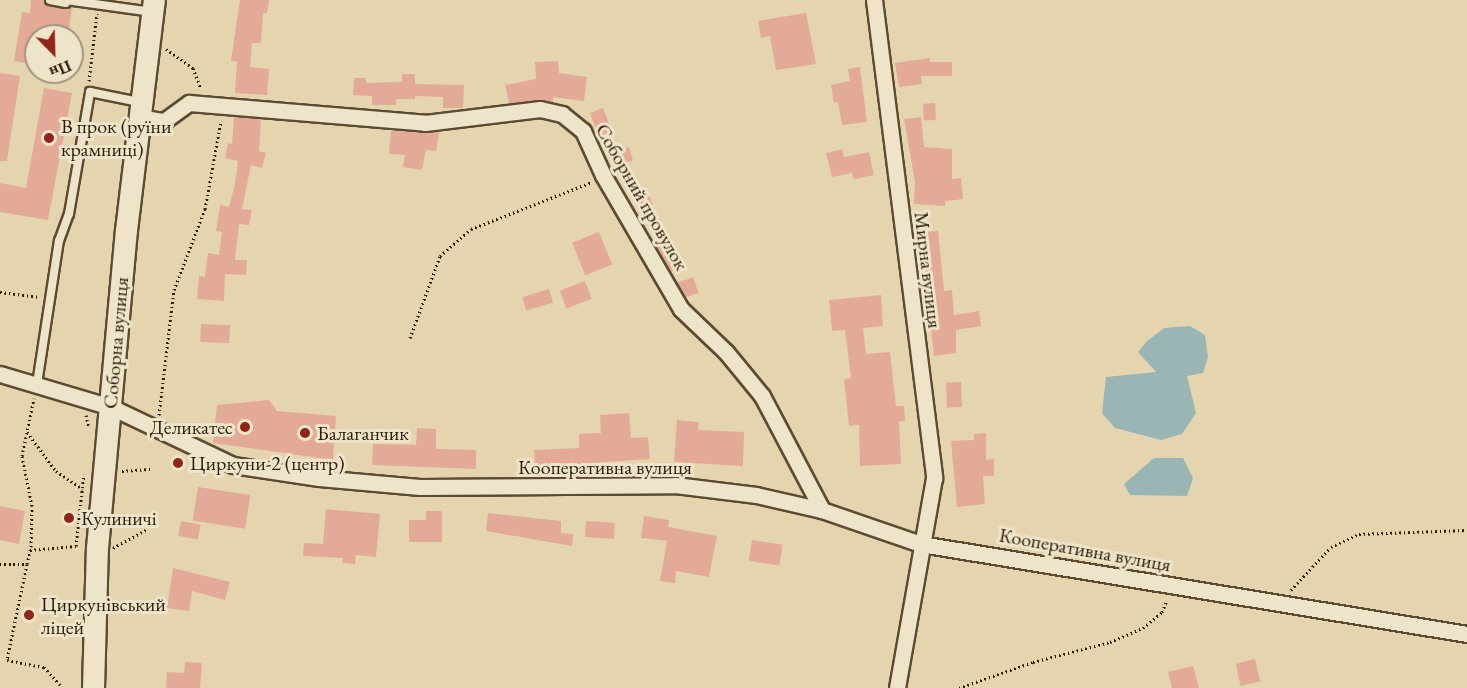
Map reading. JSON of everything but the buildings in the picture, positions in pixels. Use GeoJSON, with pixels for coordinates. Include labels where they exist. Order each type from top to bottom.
{"type":"FeatureCollection","features":[{"type":"Feature","properties":{"kind":"street","name":"Мирна вулиця"},"geometry":{"type":"LineString","coordinates":[[874,0],[934,478],[897,688]]}},
{"type":"Feature","properties":{"kind":"street","name":"Соборна вулиця"},"geometry":{"type":"LineString","coordinates":[[93,688],[97,548],[95,470],[111,407],[139,109],[153,6]]}},
{"type":"Feature","properties":{"kind":"street","name":"Соборний провулок"},"geometry":{"type":"LineString","coordinates":[[139,109],[164,122],[189,103],[425,123],[540,109],[562,114],[583,131],[604,177],[681,309],[726,352],[762,396],[822,510]]}},
{"type":"Feature","properties":{"kind":"street","name":"Кооперативна вулиця"},"geometry":{"type":"LineString","coordinates":[[0,374],[40,390],[111,407],[158,432],[233,465],[319,478],[420,487],[675,485],[756,495],[822,510],[921,544],[1467,634]]}},
{"type":"Feature","properties":{"kind":"lane"},"geometry":{"type":"LineString","coordinates":[[50,0],[98,7],[153,6]]}},
{"type":"Feature","properties":{"kind":"lane"},"geometry":{"type":"LineString","coordinates":[[40,390],[49,298],[90,92],[139,109]]}},
{"type":"Feature","properties":{"kind":"path"},"geometry":{"type":"LineString","coordinates":[[90,92],[89,76],[98,7]]}},
{"type":"Feature","properties":{"kind":"path"},"geometry":{"type":"LineString","coordinates":[[158,432],[174,290],[206,208],[225,107],[204,94],[193,68],[169,53],[161,43]]}},
{"type":"Feature","properties":{"kind":"path"},"geometry":{"type":"LineString","coordinates":[[410,338],[440,256],[471,229],[604,177]]}},
{"type":"Feature","properties":{"kind":"path"},"geometry":{"type":"LineString","coordinates":[[0,292],[49,298]]}},
{"type":"Feature","properties":{"kind":"path"},"geometry":{"type":"LineString","coordinates":[[40,390],[35,394],[22,456],[32,506],[30,550],[7,660],[44,667],[60,685]]}},
{"type":"Feature","properties":{"kind":"path"},"geometry":{"type":"LineString","coordinates":[[82,412],[88,417],[89,436]]}},
{"type":"Feature","properties":{"kind":"path"},"geometry":{"type":"LineString","coordinates":[[27,432],[56,471],[83,489]]}},
{"type":"Feature","properties":{"kind":"path"},"geometry":{"type":"LineString","coordinates":[[30,550],[76,546],[83,489],[95,470],[153,469]]}},
{"type":"Feature","properties":{"kind":"path"},"geometry":{"type":"LineString","coordinates":[[1277,604],[1331,547],[1359,534],[1467,530]]}},
{"type":"Feature","properties":{"kind":"path"},"geometry":{"type":"LineString","coordinates":[[0,564],[27,564]]}},
{"type":"Feature","properties":{"kind":"path"},"geometry":{"type":"LineString","coordinates":[[959,688],[1033,662],[1110,642],[1143,628],[1162,612],[1174,587]]}},
{"type":"Feature","properties":{"kind":"water"},"geometry":{"type":"Polygon","coordinates":[[[1190,326],[1205,335],[1208,357],[1203,373],[1187,376],[1196,413],[1182,434],[1161,440],[1115,428],[1102,413],[1106,377],[1156,372],[1138,352],[1146,342],[1164,328],[1190,326]]]}},
{"type":"Feature","properties":{"kind":"water"},"geometry":{"type":"Polygon","coordinates":[[[1154,458],[1183,458],[1193,478],[1187,496],[1130,495],[1124,484],[1154,458]]]}},
{"type":"Feature","properties":{"kind":"place","name":"В прок (руїни крамниці)"},"geometry":{"type":"Point","coordinates":[49,138]}},
{"type":"Feature","properties":{"kind":"place","name":"Деликатес"},"geometry":{"type":"Point","coordinates":[245,427]}},
{"type":"Feature","properties":{"kind":"place","name":"Балаганчик"},"geometry":{"type":"Point","coordinates":[305,433]}},
{"type":"Feature","properties":{"kind":"place","name":"Циркуни-2 (центр)"},"geometry":{"type":"Point","coordinates":[178,463]}},
{"type":"Feature","properties":{"kind":"place","name":"Кулиничі"},"geometry":{"type":"Point","coordinates":[69,518]}},
{"type":"Feature","properties":{"kind":"place","name":"Циркунівський ліцей"},"geometry":{"type":"Point","coordinates":[29,615]}}]}
